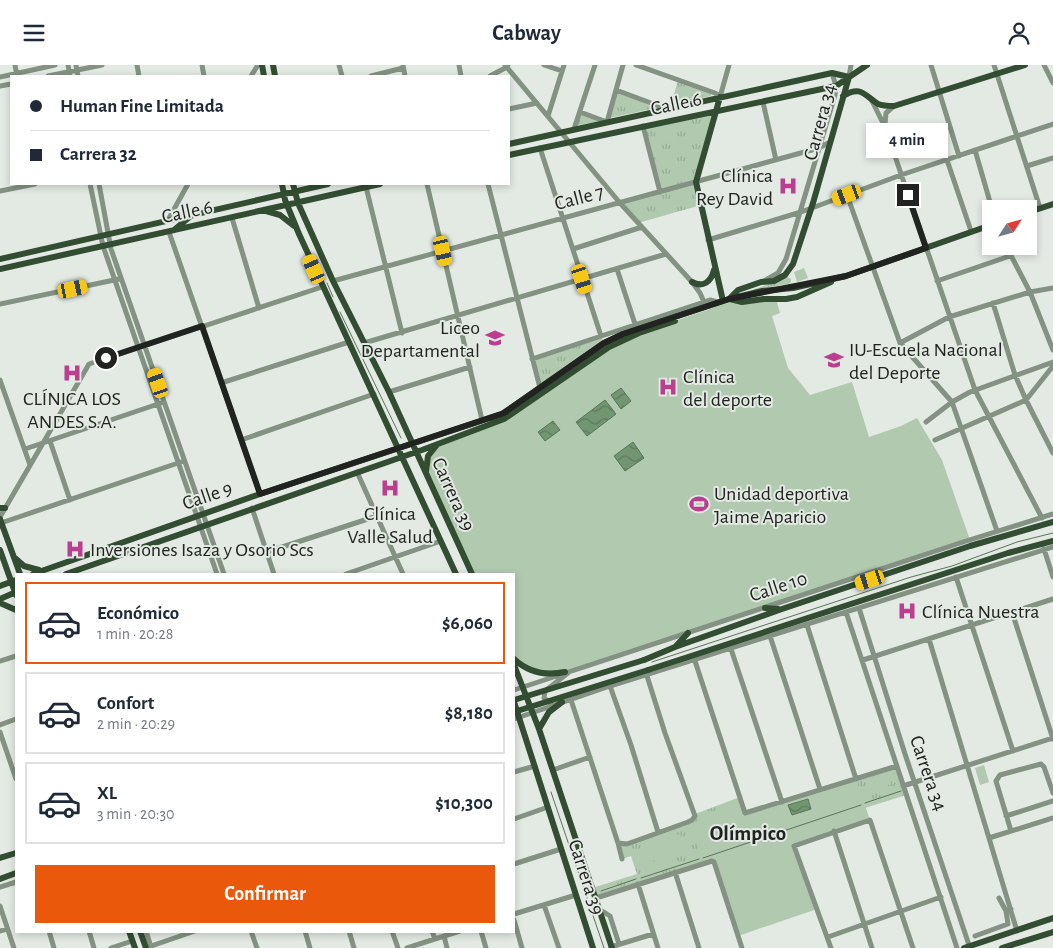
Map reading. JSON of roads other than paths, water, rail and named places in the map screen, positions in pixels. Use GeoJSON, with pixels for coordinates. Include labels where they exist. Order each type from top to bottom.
{"type":"FeatureCollection","features":[{"type":"Feature","properties":{"kind":"main road","name":"Calle 6"},"geometry":{"type":"LineString","coordinates":[[510,155],[836,86],[867,65]]}},
{"type":"Feature","properties":{"kind":"main road"},"geometry":{"type":"LineString","coordinates":[[843,97],[855,91],[865,93],[881,105],[894,107],[1026,65]]}},
{"type":"Feature","properties":{"kind":"main road","name":"Calle 6"},"geometry":{"type":"LineString","coordinates":[[510,144],[832,73],[849,77]]}},
{"type":"Feature","properties":{"kind":"main road","name":"Carrera 34"},"geometry":{"type":"LineString","coordinates":[[723,301],[738,290],[761,282],[774,281],[790,271],[812,208],[849,77]]}},
{"type":"Feature","properties":{"kind":"main road"},"geometry":{"type":"LineString","coordinates":[[720,97],[696,182],[723,301]]}},
{"type":"Feature","properties":{"kind":"main road","name":"Carrera 39"},"geometry":{"type":"LineString","coordinates":[[282,185],[286,205],[322,287],[374,394],[456,573]]}},
{"type":"Feature","properties":{"kind":"main road","name":"Carrera 39"},"geometry":{"type":"LineString","coordinates":[[293,185],[298,203],[333,281],[389,392],[472,573]]}},
{"type":"Feature","properties":{"kind":"main road","name":"Calle 6"},"geometry":{"type":"LineString","coordinates":[[0,259],[323,185]]}},
{"type":"Feature","properties":{"kind":"main road","name":"Calle 6"},"geometry":{"type":"LineString","coordinates":[[0,269],[375,185]]}},
{"type":"Feature","properties":{"kind":"main road"},"geometry":{"type":"LineString","coordinates":[[1040,208],[1053,204]]}},
{"type":"Feature","properties":{"kind":"main road"},"geometry":{"type":"LineString","coordinates":[[260,211],[280,215],[288,220],[299,234]]}},
{"type":"Feature","properties":{"kind":"main road"},"geometry":{"type":"LineString","coordinates":[[150,224],[171,231],[193,215]]}},
{"type":"Feature","properties":{"kind":"main road","name":"Calle 9"},"geometry":{"type":"LineString","coordinates":[[83,571],[112,557],[403,457],[510,416],[624,339],[713,308],[723,301],[742,302],[796,297],[846,276],[982,228]]}},
{"type":"Feature","properties":{"kind":"main road"},"geometry":{"type":"LineString","coordinates":[[692,282],[699,285],[706,283],[712,278],[715,269]]}},
{"type":"Feature","properties":{"kind":"main road","name":"Calle 9"},"geometry":{"type":"LineString","coordinates":[[36,573],[260,494],[508,411],[604,343],[623,334],[723,301],[846,276]]}},
{"type":"Feature","properties":{"kind":"main road"},"geometry":{"type":"LineString","coordinates":[[333,309],[340,296]]}},
{"type":"Feature","properties":{"kind":"main road"},"geometry":{"type":"LineString","coordinates":[[581,359],[589,361]]}},
{"type":"Feature","properties":{"kind":"main road"},"geometry":{"type":"LineString","coordinates":[[426,472],[428,456],[438,444]]}},
{"type":"Feature","properties":{"kind":"main road"},"geometry":{"type":"LineString","coordinates":[[0,520],[20,573]]}},
{"type":"Feature","properties":{"kind":"main road"},"geometry":{"type":"LineString","coordinates":[[999,534],[1053,523]]}},
{"type":"Feature","properties":{"kind":"main road","name":"Calle 10"},"geometry":{"type":"LineString","coordinates":[[515,701],[644,660],[782,609],[970,546],[999,534]]}},
{"type":"Feature","properties":{"kind":"main road"},"geometry":{"type":"LineString","coordinates":[[134,538],[153,543]]}},
{"type":"Feature","properties":{"kind":"main road"},"geometry":{"type":"LineString","coordinates":[[112,557],[124,541]]}},
{"type":"Feature","properties":{"kind":"main road"},"geometry":{"type":"LineString","coordinates":[[1008,557],[1053,541]]}},
{"type":"Feature","properties":{"kind":"main road"},"geometry":{"type":"LineString","coordinates":[[958,550],[962,542],[970,546]]}},
{"type":"Feature","properties":{"kind":"main road"},"geometry":{"type":"LineString","coordinates":[[0,550],[14,581],[0,587]]}},
{"type":"Feature","properties":{"kind":"main road"},"geometry":{"type":"LineString","coordinates":[[12,552],[24,566],[42,571]]}},
{"type":"Feature","properties":{"kind":"main road","name":"Calle 10"},"geometry":{"type":"LineString","coordinates":[[515,712],[650,673],[673,662],[1008,557]]}},
{"type":"Feature","properties":{"kind":"main road"},"geometry":{"type":"LineString","coordinates":[[0,599],[15,593]]}},
{"type":"Feature","properties":{"kind":"main road"},"geometry":{"type":"LineString","coordinates":[[0,603],[15,609]]}},
{"type":"Feature","properties":{"kind":"main road"},"geometry":{"type":"LineString","coordinates":[[764,608],[782,609]]}},
{"type":"Feature","properties":{"kind":"main road"},"geometry":{"type":"LineString","coordinates":[[675,647],[688,633]]}},
{"type":"Feature","properties":{"kind":"main road"},"geometry":{"type":"LineString","coordinates":[[515,660],[522,666],[539,672],[556,674],[565,672]]}},
{"type":"Feature","properties":{"kind":"main road"},"geometry":{"type":"LineString","coordinates":[[673,662],[692,662]]}},
{"type":"Feature","properties":{"kind":"main road","name":"Carrera 39"},"geometry":{"type":"LineString","coordinates":[[515,667],[540,729],[611,947]]}},
{"type":"Feature","properties":{"kind":"main road"},"geometry":{"type":"LineString","coordinates":[[516,718],[526,710],[528,706],[527,696]]}},
{"type":"Feature","properties":{"kind":"main road"},"geometry":{"type":"LineString","coordinates":[[540,729],[549,712],[559,703]]}},
{"type":"Feature","properties":{"kind":"main road","name":"Carrera 39"},"geometry":{"type":"LineString","coordinates":[[516,718],[548,807],[593,948]]}},
{"type":"Feature","properties":{"kind":"main road"},"geometry":{"type":"LineString","coordinates":[[0,858],[15,853]]}},
{"type":"Feature","properties":{"kind":"main road"},"geometry":{"type":"LineString","coordinates":[[0,879],[15,873]]}},
{"type":"Feature","properties":{"kind":"main road"},"geometry":{"type":"LineString","coordinates":[[968,947],[1053,918]]}},
{"type":"Feature","properties":{"kind":"main road"},"geometry":{"type":"LineString","coordinates":[[1002,948],[1022,945],[1053,931]]}},
{"type":"Feature","properties":{"kind":"main road"},"geometry":{"type":"LineString","coordinates":[[130,933],[134,945]]}},
{"type":"Feature","properties":{"kind":"main road"},"geometry":{"type":"LineString","coordinates":[[134,933],[139,948]]}},
{"type":"Feature","properties":{"kind":"main road"},"geometry":{"type":"LineString","coordinates":[[141,933],[149,947]]}},
{"type":"Feature","properties":{"kind":"street"},"geometry":{"type":"LineString","coordinates":[[15,65],[17,75],[55,65]]}},
{"type":"Feature","properties":{"kind":"street"},"geometry":{"type":"LineString","coordinates":[[68,65],[70,74],[77,70],[102,65]]}},
{"type":"Feature","properties":{"kind":"street"},"geometry":{"type":"LineString","coordinates":[[252,75],[260,65]]}},
{"type":"Feature","properties":{"kind":"street"},"geometry":{"type":"LineString","coordinates":[[544,65],[563,68],[548,116]]}},
{"type":"Feature","properties":{"kind":"street"},"geometry":{"type":"LineString","coordinates":[[574,129],[595,65]]}},
{"type":"Feature","properties":{"kind":"street"},"geometry":{"type":"LineString","coordinates":[[580,112],[606,123],[623,65]]}},
{"type":"Feature","properties":{"kind":"street"},"geometry":{"type":"LineString","coordinates":[[636,65],[715,93],[720,97],[729,65]]}},
{"type":"Feature","properties":{"kind":"street","name":"Carrera 34"},"geometry":{"type":"LineString","coordinates":[[849,77],[851,65]]}},
{"type":"Feature","properties":{"kind":"street"},"geometry":{"type":"LineString","coordinates":[[931,65],[960,156]]}},
{"type":"Feature","properties":{"kind":"street"},"geometry":{"type":"LineString","coordinates":[[994,65],[1040,208]]}},
{"type":"Feature","properties":{"kind":"street"},"geometry":{"type":"LineString","coordinates":[[1044,65],[1053,83]]}},
{"type":"Feature","properties":{"kind":"street"},"geometry":{"type":"LineString","coordinates":[[492,75],[507,66],[620,203],[692,282],[704,302]]}},
{"type":"Feature","properties":{"kind":"street"},"geometry":{"type":"LineString","coordinates":[[375,75],[403,67]]}},
{"type":"Feature","properties":{"kind":"street","name":"Carrera 34"},"geometry":{"type":"LineString","coordinates":[[761,282],[772,277],[782,266],[801,212],[835,95],[836,86],[832,73]]}},
{"type":"Feature","properties":{"kind":"street"},"geometry":{"type":"LineString","coordinates":[[616,90],[668,109]]}},
{"type":"Feature","properties":{"kind":"street"},"geometry":{"type":"LineString","coordinates":[[870,97],[885,127],[974,390],[1042,518]]}},
{"type":"Feature","properties":{"kind":"street"},"geometry":{"type":"LineString","coordinates":[[763,102],[776,160]]}},
{"type":"Feature","properties":{"kind":"street"},"geometry":{"type":"LineString","coordinates":[[510,109],[537,103]]}},
{"type":"Feature","properties":{"kind":"street"},"geometry":{"type":"LineString","coordinates":[[885,127],[886,113],[894,107]]}},
{"type":"Feature","properties":{"kind":"street"},"geometry":{"type":"LineString","coordinates":[[708,240],[801,212],[901,175],[1053,124]]}},
{"type":"Feature","properties":{"kind":"street"},"geometry":{"type":"LineString","coordinates":[[643,126],[660,192]]}},
{"type":"Feature","properties":{"kind":"street","name":"Calle 7"},"geometry":{"type":"LineString","coordinates":[[333,281],[819,148],[832,141]]}},
{"type":"Feature","properties":{"kind":"street"},"geometry":{"type":"LineString","coordinates":[[540,149],[601,336]]}},
{"type":"Feature","properties":{"kind":"street"},"geometry":{"type":"LineString","coordinates":[[975,150],[989,200]]}},
{"type":"Feature","properties":{"kind":"street"},"geometry":{"type":"LineString","coordinates":[[1027,167],[1053,158]]}},
{"type":"Feature","properties":{"kind":"street"},"geometry":{"type":"LineString","coordinates":[[947,159],[971,231]]}},
{"type":"Feature","properties":{"kind":"street"},"geometry":{"type":"LineString","coordinates":[[0,191],[30,185]]}},
{"type":"Feature","properties":{"kind":"street"},"geometry":{"type":"LineString","coordinates":[[90,185],[100,235],[122,278],[142,346]]}},
{"type":"Feature","properties":{"kind":"street"},"geometry":{"type":"LineString","coordinates":[[99,185],[108,233],[106,245],[115,280],[142,346],[201,515],[217,573]]}},
{"type":"Feature","properties":{"kind":"street"},"geometry":{"type":"LineString","coordinates":[[168,220],[187,185]]}},
{"type":"Feature","properties":{"kind":"street"},"geometry":{"type":"LineString","coordinates":[[427,185],[482,421]]}},
{"type":"Feature","properties":{"kind":"street"},"geometry":{"type":"LineString","coordinates":[[488,185],[540,388]]}},
{"type":"Feature","properties":{"kind":"street"},"geometry":{"type":"LineString","coordinates":[[366,187],[402,333]]}},
{"type":"Feature","properties":{"kind":"street"},"geometry":{"type":"LineString","coordinates":[[847,195],[900,343],[952,403],[999,534]]}},
{"type":"Feature","properties":{"kind":"street"},"geometry":{"type":"LineString","coordinates":[[232,218],[259,307]]}},
{"type":"Feature","properties":{"kind":"street"},"geometry":{"type":"LineString","coordinates":[[572,249],[642,227]]}},
{"type":"Feature","properties":{"kind":"street"},"geometry":{"type":"LineString","coordinates":[[171,231],[260,494]]}},
{"type":"Feature","properties":{"kind":"street"},"geometry":{"type":"LineString","coordinates":[[364,343],[666,254]]}},
{"type":"Feature","properties":{"kind":"street"},"geometry":{"type":"LineString","coordinates":[[937,281],[1010,256],[1030,292],[1053,350]]}},
{"type":"Feature","properties":{"kind":"street"},"geometry":{"type":"LineString","coordinates":[[616,269],[635,325]]}},
{"type":"Feature","properties":{"kind":"street"},"geometry":{"type":"LineString","coordinates":[[0,304],[122,278]]}},
{"type":"Feature","properties":{"kind":"street"},"geometry":{"type":"LineString","coordinates":[[182,462],[70,500],[0,520],[3,508],[44,443],[89,364],[322,287]]}},
{"type":"Feature","properties":{"kind":"street"},"geometry":{"type":"LineString","coordinates":[[900,343],[949,317],[1030,292],[1053,287]]}},
{"type":"Feature","properties":{"kind":"street","name":"Calle 9"},"geometry":{"type":"LineString","coordinates":[[532,359],[710,300],[723,301]]}},
{"type":"Feature","properties":{"kind":"street"},"geometry":{"type":"LineString","coordinates":[[993,303],[1015,375],[1053,453]]}},
{"type":"Feature","properties":{"kind":"street"},"geometry":{"type":"LineString","coordinates":[[221,383],[349,342]]}},
{"type":"Feature","properties":{"kind":"street"},"geometry":{"type":"LineString","coordinates":[[926,422],[974,390],[1053,362]]}},
{"type":"Feature","properties":{"kind":"street"},"geometry":{"type":"LineString","coordinates":[[935,440],[1026,400],[1053,365]]}},
{"type":"Feature","properties":{"kind":"street"},"geometry":{"type":"LineString","coordinates":[[389,392],[470,367]]}},
{"type":"Feature","properties":{"kind":"street"},"geometry":{"type":"LineString","coordinates":[[0,380],[3,398],[30,465]]}},
{"type":"Feature","properties":{"kind":"street"},"geometry":{"type":"LineString","coordinates":[[241,440],[374,394]]}},
{"type":"Feature","properties":{"kind":"street"},"geometry":{"type":"LineString","coordinates":[[25,449],[162,403]]}},
{"type":"Feature","properties":{"kind":"street"},"geometry":{"type":"LineString","coordinates":[[50,441],[70,500]]}},
{"type":"Feature","properties":{"kind":"street"},"geometry":{"type":"LineString","coordinates":[[357,472],[403,573]]}},
{"type":"Feature","properties":{"kind":"street"},"geometry":{"type":"LineString","coordinates":[[252,508],[274,573]]}},
{"type":"Feature","properties":{"kind":"street","name":"Calle 10"},"geometry":{"type":"LineString","coordinates":[[515,690],[962,542],[999,534],[1053,514]]}},
{"type":"Feature","properties":{"kind":"street"},"geometry":{"type":"LineString","coordinates":[[267,552],[377,516]]}},
{"type":"Feature","properties":{"kind":"street"},"geometry":{"type":"LineString","coordinates":[[204,525],[224,573]]}},
{"type":"Feature","properties":{"kind":"street"},"geometry":{"type":"LineString","coordinates":[[359,572],[441,541]]}},
{"type":"Feature","properties":{"kind":"street"},"geometry":{"type":"LineString","coordinates":[[1008,557],[1053,547]]}},
{"type":"Feature","properties":{"kind":"street"},"geometry":{"type":"LineString","coordinates":[[1044,549],[1053,577]]}},
{"type":"Feature","properties":{"kind":"street","name":"Calle 10"},"geometry":{"type":"LineString","coordinates":[[516,718],[650,673],[692,662],[956,577],[1008,557]]}},
{"type":"Feature","properties":{"kind":"street"},"geometry":{"type":"LineString","coordinates":[[956,577],[1013,751]]}},
{"type":"Feature","properties":{"kind":"street"},"geometry":{"type":"LineString","coordinates":[[862,660],[1053,599]]}},
{"type":"Feature","properties":{"kind":"street","name":"Carrera 34"},"geometry":{"type":"LineString","coordinates":[[859,608],[968,947]]}},
{"type":"Feature","properties":{"kind":"street","name":"Carrera 34"},"geometry":{"type":"LineString","coordinates":[[846,612],[957,948]]}},
{"type":"Feature","properties":{"kind":"street"},"geometry":{"type":"LineString","coordinates":[[903,786],[1053,738],[1012,612]]}},
{"type":"Feature","properties":{"kind":"street"},"geometry":{"type":"LineString","coordinates":[[807,625],[856,779]]}},
{"type":"Feature","properties":{"kind":"street"},"geometry":{"type":"LineString","coordinates":[[770,636],[820,789]]}},
{"type":"Feature","properties":{"kind":"street"},"geometry":{"type":"LineString","coordinates":[[930,639],[968,765],[1008,910],[1017,931]]}},
{"type":"Feature","properties":{"kind":"street"},"geometry":{"type":"LineString","coordinates":[[731,649],[782,802]]}},
{"type":"Feature","properties":{"kind":"street"},"geometry":{"type":"LineString","coordinates":[[0,661],[15,656]]}},
{"type":"Feature","properties":{"kind":"street"},"geometry":{"type":"LineString","coordinates":[[692,662],[746,813],[897,765]]}},
{"type":"Feature","properties":{"kind":"street"},"geometry":{"type":"LineString","coordinates":[[559,703],[545,699],[545,691],[573,670]]}},
{"type":"Feature","properties":{"kind":"street"},"geometry":{"type":"LineString","coordinates":[[618,843],[628,844],[688,822],[694,818],[695,813],[665,733],[650,673]]}},
{"type":"Feature","properties":{"kind":"street"},"geometry":{"type":"LineString","coordinates":[[610,687],[631,745],[658,832]]}},
{"type":"Feature","properties":{"kind":"street"},"geometry":{"type":"LineString","coordinates":[[571,699],[622,859]]}},
{"type":"Feature","properties":{"kind":"street"},"geometry":{"type":"LineString","coordinates":[[0,725],[15,719]]}},
{"type":"Feature","properties":{"kind":"street"},"geometry":{"type":"LineString","coordinates":[[0,732],[15,776]]}},
{"type":"Feature","properties":{"kind":"street"},"geometry":{"type":"LineString","coordinates":[[553,770],[590,757]]}},
{"type":"Feature","properties":{"kind":"street"},"geometry":{"type":"LineString","coordinates":[[1011,831],[996,781],[1000,775],[1042,765],[1053,793]]}},
{"type":"Feature","properties":{"kind":"street"},"geometry":{"type":"LineString","coordinates":[[515,772],[534,766]]}},
{"type":"Feature","properties":{"kind":"street"},"geometry":{"type":"LineString","coordinates":[[1006,816],[1053,801]]}},
{"type":"Feature","properties":{"kind":"street"},"geometry":{"type":"LineString","coordinates":[[515,819],[548,807]]}},
{"type":"Feature","properties":{"kind":"street"},"geometry":{"type":"LineString","coordinates":[[989,838],[1053,818]]}},
{"type":"Feature","properties":{"kind":"street"},"geometry":{"type":"LineString","coordinates":[[831,948],[794,846],[870,820],[913,948]]}},
{"type":"Feature","properties":{"kind":"street"},"geometry":{"type":"LineString","coordinates":[[919,832],[931,829]]}},
{"type":"Feature","properties":{"kind":"street"},"geometry":{"type":"LineString","coordinates":[[834,831],[872,948]]}},
{"type":"Feature","properties":{"kind":"street"},"geometry":{"type":"LineString","coordinates":[[515,864],[561,849]]}},
{"type":"Feature","properties":{"kind":"street"},"geometry":{"type":"LineString","coordinates":[[596,898],[709,861],[714,862],[742,948]]}},
{"type":"Feature","properties":{"kind":"street"},"geometry":{"type":"LineString","coordinates":[[675,873],[699,948]]}},
{"type":"Feature","properties":{"kind":"street"},"geometry":{"type":"LineString","coordinates":[[0,887],[15,882]]}},
{"type":"Feature","properties":{"kind":"street"},"geometry":{"type":"LineString","coordinates":[[638,884],[658,948]]}},
{"type":"Feature","properties":{"kind":"street"},"geometry":{"type":"LineString","coordinates":[[515,914],[576,895]]}},
{"type":"Feature","properties":{"kind":"street"},"geometry":{"type":"LineString","coordinates":[[828,937],[901,913],[940,897]]}},
{"type":"Feature","properties":{"kind":"street"},"geometry":{"type":"LineString","coordinates":[[975,936],[1008,924],[1008,910],[999,898]]}},
{"type":"Feature","properties":{"kind":"street"},"geometry":{"type":"LineString","coordinates":[[544,905],[559,948]]}},
{"type":"Feature","properties":{"kind":"street"},"geometry":{"type":"LineString","coordinates":[[0,906],[14,948]]}},
{"type":"Feature","properties":{"kind":"street","name":"Carrera 39"},"geometry":{"type":"LineString","coordinates":[[599,909],[610,916],[619,945]]}},
{"type":"Feature","properties":{"kind":"street"},"geometry":{"type":"LineString","coordinates":[[515,924],[522,948]]}},
{"type":"Feature","properties":{"kind":"street"},"geometry":{"type":"LineString","coordinates":[[0,931],[7,929]]}},
{"type":"Feature","properties":{"kind":"street"},"geometry":{"type":"LineString","coordinates":[[50,933],[54,948]]}},
{"type":"Feature","properties":{"kind":"street"},"geometry":{"type":"LineString","coordinates":[[90,933],[94,948]]}},
{"type":"Feature","properties":{"kind":"street"},"geometry":{"type":"LineString","coordinates":[[146,933],[149,947],[190,933]]}},
{"type":"Feature","properties":{"kind":"street"},"geometry":{"type":"LineString","coordinates":[[252,933],[256,948]]}},
{"type":"Feature","properties":{"kind":"street"},"geometry":{"type":"LineString","coordinates":[[305,933],[310,948]]}},
{"type":"Feature","properties":{"kind":"street"},"geometry":{"type":"LineString","coordinates":[[350,933],[354,948]]}},
{"type":"Feature","properties":{"kind":"street"},"geometry":{"type":"LineString","coordinates":[[393,933],[398,948]]}},
{"type":"Feature","properties":{"kind":"street"},"geometry":{"type":"LineString","coordinates":[[432,933],[434,939]]}},
{"type":"Feature","properties":{"kind":"street"},"geometry":{"type":"LineString","coordinates":[[407,948],[455,933]]}},
{"type":"Feature","properties":{"kind":"street"},"geometry":{"type":"LineString","coordinates":[[482,933],[486,948]]}},
{"type":"Feature","properties":{"kind":"street"},"geometry":{"type":"LineString","coordinates":[[611,947],[654,934]]}},
{"type":"Feature","properties":{"kind":"street"},"geometry":{"type":"LineString","coordinates":[[444,937],[447,948]]}},
{"type":"Feature","properties":{"kind":"street"},"geometry":{"type":"LineString","coordinates":[[111,948],[134,945]]}},
{"type":"Feature","properties":{"kind":"water"},"geometry":{"type":"Polygon","coordinates":[[[621,388],[631,401],[621,409],[611,395],[621,388]]]}},
{"type":"Feature","properties":{"kind":"water"},"geometry":{"type":"Polygon","coordinates":[[[605,400],[616,414],[587,436],[576,422],[605,400]]]}},
{"type":"Feature","properties":{"kind":"water"},"geometry":{"type":"Polygon","coordinates":[[[553,421],[560,430],[545,441],[538,432],[553,421]]]}},
{"type":"Feature","properties":{"kind":"water"},"geometry":{"type":"Polygon","coordinates":[[[633,442],[644,458],[625,471],[614,456],[633,442]]]}},
{"type":"Feature","properties":{"kind":"water"},"geometry":{"type":"Polygon","coordinates":[[[808,799],[811,809],[792,815],[788,805],[808,799]]]}},
{"type":"Feature","properties":{"kind":"waterway"},"geometry":{"type":"LineString","coordinates":[[327,283],[333,297]]}},
{"type":"Feature","properties":{"kind":"waterway"},"geometry":{"type":"LineString","coordinates":[[340,312],[401,438]]}},
{"type":"Feature","properties":{"kind":"waterway"},"geometry":{"type":"LineString","coordinates":[[652,662],[911,577],[952,566],[1017,542],[1053,533]]}},
{"type":"Feature","properties":{"kind":"waterway"},"geometry":{"type":"LineString","coordinates":[[865,803],[901,791]]}},
{"type":"Feature","properties":{"kind":"waterway"},"geometry":{"type":"LineString","coordinates":[[551,792],[604,948]]}},
{"type":"Feature","properties":{"kind":"waterway"},"geometry":{"type":"LineString","coordinates":[[703,858],[861,805]]}},
{"type":"Feature","properties":{"kind":"waterway"},"geometry":{"type":"LineString","coordinates":[[641,878],[699,859]]}},
{"type":"Feature","properties":{"kind":"waterway"},"geometry":{"type":"LineString","coordinates":[[601,891],[636,879]]}},
{"type":"Feature","properties":{"kind":"place","name":"Clínica Rey David"},"geometry":{"type":"Point","coordinates":[788,186]}},
{"type":"Feature","properties":{"kind":"place","name":"Liceo Departamental"},"geometry":{"type":"Point","coordinates":[495,338]}},
{"type":"Feature","properties":{"kind":"place","name":"IU-Escuela Nacional del Deporte"},"geometry":{"type":"Point","coordinates":[834,360]}},
{"type":"Feature","properties":{"kind":"place","name":"CLÍNICA LOS ANDES S.A."},"geometry":{"type":"Point","coordinates":[72,373]}},
{"type":"Feature","properties":{"kind":"place","name":"Clínica del deporte"},"geometry":{"type":"Point","coordinates":[668,387]}},
{"type":"Feature","properties":{"kind":"place","name":"Clínica Valle Salud"},"geometry":{"type":"Point","coordinates":[390,488]}},
{"type":"Feature","properties":{"kind":"place","name":"Unidad deportiva Jaime Aparicio"},"geometry":{"type":"Point","coordinates":[699,504]}},
{"type":"Feature","properties":{"kind":"place","name":"Inversiones Isaza y Osorio Scs"},"geometry":{"type":"Point","coordinates":[75,549]}},
{"type":"Feature","properties":{"kind":"place","name":"Clínica Nuestra"},"geometry":{"type":"Point","coordinates":[907,611]}},
{"type":"Feature","properties":{"kind":"district","name":"Olímpico"},"geometry":{"type":"Point","coordinates":[748,833]}}]}
